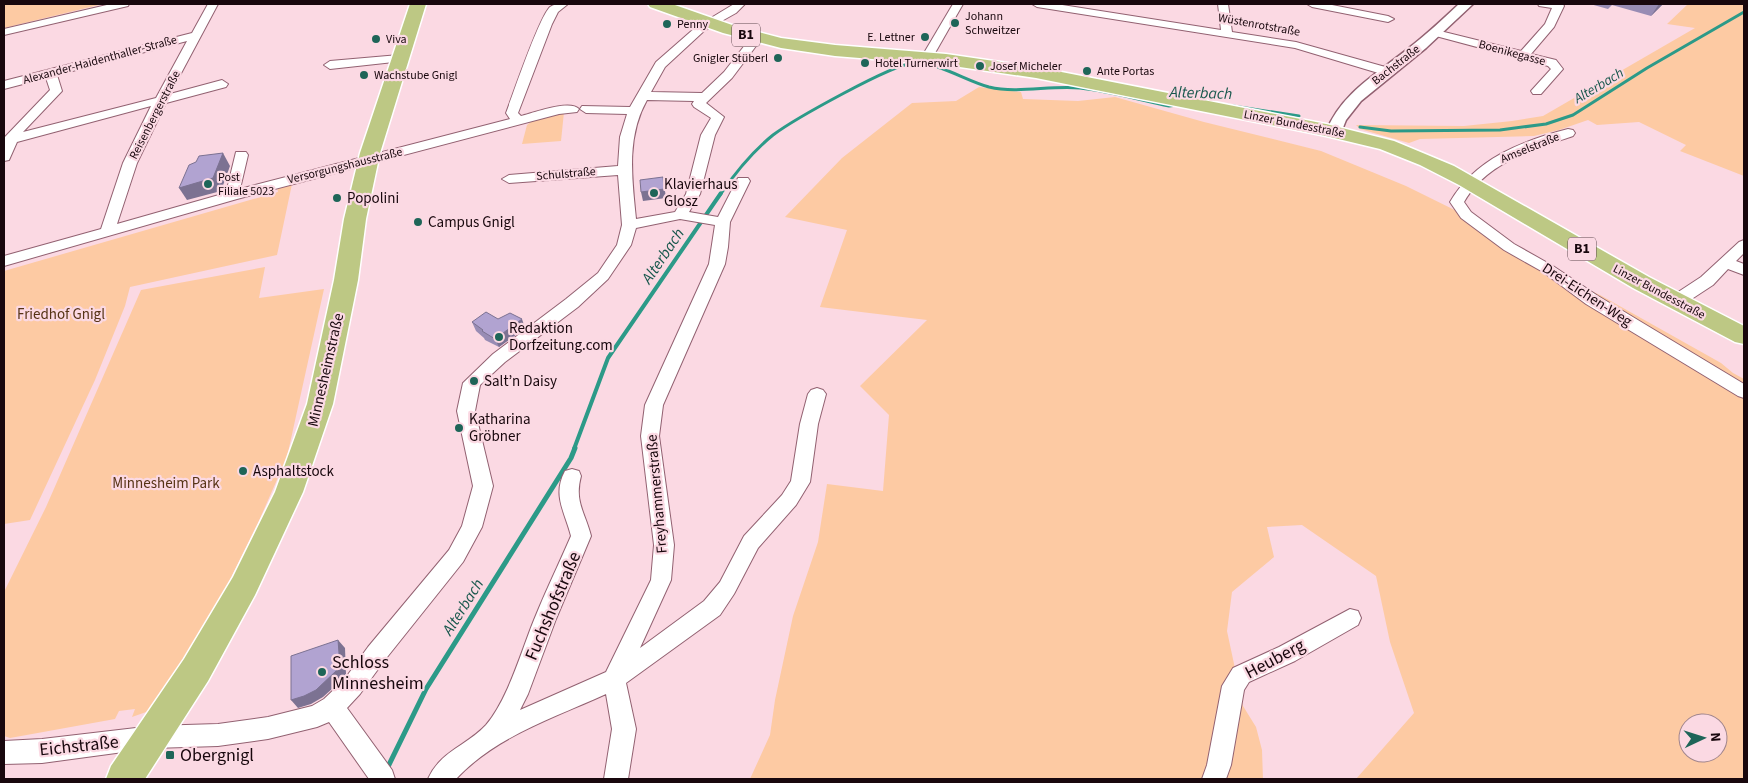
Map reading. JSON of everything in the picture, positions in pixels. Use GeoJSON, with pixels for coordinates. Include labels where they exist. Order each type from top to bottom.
{"type":"FeatureCollection","features":[{"type":"Feature","properties":{"kind":"main road","name":"Minnesheimstraße"},"geometry":{"type":"LineString","coordinates":[[124,779],[196,670],[244,586],[289,492],[309,440],[320,404],[333,346],[350,257],[355,219],[368,160],[418,4]]}},
{"type":"Feature","properties":{"kind":"main road","name":"Linzer Bundesstraße"},"geometry":{"type":"LineString","coordinates":[[656,4],[709,24],[756,38],[812,47],[974,63],[1039,74],[1334,132],[1388,146],[1414,155],[1469,183],[1676,302],[1744,336]]}},
{"type":"Feature","properties":{"kind":"street"},"geometry":{"type":"LineString","coordinates":[[4,32],[124,4]]}},
{"type":"Feature","properties":{"kind":"street","name":"Reisenbergerstraße"},"geometry":{"type":"LineString","coordinates":[[108,230],[130,163],[161,99],[213,4]]}},
{"type":"Feature","properties":{"kind":"street"},"geometry":{"type":"LineString","coordinates":[[518,121],[512,113],[546,24],[553,10],[563,4]]}},
{"type":"Feature","properties":{"kind":"street"},"geometry":{"type":"LineString","coordinates":[[710,219],[680,214],[629,225],[624,170],[627,137],[638,104],[660,65],[676,48],[740,4]]}},
{"type":"Feature","properties":{"kind":"street"},"geometry":{"type":"LineString","coordinates":[[927,58],[958,4]]}},
{"type":"Feature","properties":{"kind":"street","name":"Wüstenrotstraße"},"geometry":{"type":"LineString","coordinates":[[1038,4],[1296,45],[1384,71]]}},
{"type":"Feature","properties":{"kind":"street"},"geometry":{"type":"LineString","coordinates":[[1223,4],[1227,33]]}},
{"type":"Feature","properties":{"kind":"street"},"geometry":{"type":"LineString","coordinates":[[1312,4],[1388,19]]}},
{"type":"Feature","properties":{"kind":"street","name":"Bachstraße"},"geometry":{"type":"LineString","coordinates":[[1334,132],[1338,118],[1384,71],[1413,52],[1466,4]]}},
{"type":"Feature","properties":{"kind":"street"},"geometry":{"type":"LineString","coordinates":[[1524,55],[1550,25],[1558,6],[1543,4]]}},
{"type":"Feature","properties":{"kind":"street","name":"Boenikegasse"},"geometry":{"type":"LineString","coordinates":[[1436,32],[1552,64],[1557,69],[1537,92]]}},
{"type":"Feature","properties":{"kind":"street","name":"Alexander-Haidenthaller-Straße"},"geometry":{"type":"LineString","coordinates":[[4,85],[196,35]]}},
{"type":"Feature","properties":{"kind":"street"},"geometry":{"type":"LineString","coordinates":[[680,214],[693,194],[708,135],[718,116],[698,104],[728,75],[756,38]]}},
{"type":"Feature","properties":{"kind":"street"},"geometry":{"type":"LineString","coordinates":[[330,65],[399,59]]}},
{"type":"Feature","properties":{"kind":"street"},"geometry":{"type":"LineString","coordinates":[[4,157],[8,140],[56,92],[50,73]]}},
{"type":"Feature","properties":{"kind":"street"},"geometry":{"type":"LineString","coordinates":[[8,140],[222,84]]}},
{"type":"Feature","properties":{"kind":"street","name":"Versorgungshausstraße"},"geometry":{"type":"LineString","coordinates":[[4,261],[232,196],[559,110],[705,97]]}},
{"type":"Feature","properties":{"kind":"street","name":"Amselstraße"},"geometry":{"type":"LineString","coordinates":[[1469,183],[1501,157],[1568,132]]}},
{"type":"Feature","properties":{"kind":"street"},"geometry":{"type":"LineString","coordinates":[[232,196],[241,155]]}},
{"type":"Feature","properties":{"kind":"street","name":"Schulstraße"},"geometry":{"type":"LineString","coordinates":[[509,179],[624,170]]}},
{"type":"Feature","properties":{"kind":"street","name":"Freyhammerstraße"},"geometry":{"type":"LineString","coordinates":[[614,679],[661,580],[664,545],[650,436],[654,406],[717,264],[721,247],[710,219],[743,181]]}},
{"type":"Feature","properties":{"kind":"street","name":"Drei-Eichen-Weg"},"geometry":{"type":"LineString","coordinates":[[1469,183],[1457,202],[1466,215],[1509,246],[1548,269],[1592,300],[1744,392]]}},
{"type":"Feature","properties":{"kind":"street","name":"Eichstraße"},"geometry":{"type":"LineString","coordinates":[[4,753],[42,751],[153,737],[218,735],[268,728],[317,716],[332,707],[352,688],[376,654],[456,556],[472,527],[482,486],[466,412],[472,383],[498,358],[572,304],[603,276],[624,245],[629,225]]}},
{"type":"Feature","properties":{"kind":"street"},"geometry":{"type":"LineString","coordinates":[[1676,302],[1707,281],[1744,245]]}},
{"type":"Feature","properties":{"kind":"street"},"geometry":{"type":"LineString","coordinates":[[1727,262],[1744,270]]}},
{"type":"Feature","properties":{"kind":"street"},"geometry":{"type":"LineString","coordinates":[[440,779],[457,761],[494,733],[614,679],[712,608],[722,595],[751,542],[790,500],[800,482],[809,424],[818,394]]}},
{"type":"Feature","properties":{"kind":"street","name":"Fuchshofstraße"},"geometry":{"type":"LineString","coordinates":[[494,733],[516,694],[548,611],[581,536],[566,498],[567,488],[572,476]]}},
{"type":"Feature","properties":{"kind":"street","name":"Heuberg"},"geometry":{"type":"LineString","coordinates":[[1214,779],[1219,765],[1233,686],[1241,675],[1287,654],[1350,618]]}},
{"type":"Feature","properties":{"kind":"street"},"geometry":{"type":"LineString","coordinates":[[614,679],[624,729],[616,779]]}},
{"type":"Feature","properties":{"kind":"street"},"geometry":{"type":"LineString","coordinates":[[332,707],[378,772]]}},
{"type":"Feature","properties":{"kind":"green space"},"geometry":{"type":"Polygon","coordinates":[[[4,4],[103,4],[4,28],[4,4]]]}},
{"type":"Feature","properties":{"kind":"green space"},"geometry":{"type":"Polygon","coordinates":[[[1688,4],[1744,4],[1744,176],[1680,151],[1686,145],[1639,122],[1597,125],[1588,120],[1534,136],[1420,139],[1409,143],[1360,129],[1356,125],[1464,126],[1543,116],[1695,28],[1667,24],[1688,4]]]}},
{"type":"Feature","properties":{"kind":"green space"},"geometry":{"type":"Polygon","coordinates":[[[979,87],[1021,92],[1023,99],[1078,101],[1115,97],[1204,122],[1321,151],[1406,186],[1483,224],[1560,277],[1600,295],[1721,363],[1744,379],[1744,779],[1356,779],[1414,713],[1390,642],[1376,576],[1302,525],[1267,527],[1274,557],[1232,592],[1227,631],[1243,706],[1256,727],[1262,750],[1263,779],[750,779],[770,735],[775,700],[793,616],[818,542],[827,484],[883,491],[889,415],[860,386],[927,320],[820,307],[847,230],[785,217],[842,158],[912,103],[956,101],[979,87]]]}},
{"type":"Feature","properties":{"kind":"green space"},"geometry":{"type":"Polygon","coordinates":[[[564,112],[561,141],[522,144],[527,125],[532,121],[564,112]]]}},
{"type":"Feature","properties":{"kind":"green space","name":"Friedhof Gnigl"},"geometry":{"type":"Polygon","coordinates":[[[292,184],[277,255],[130,287],[125,306],[95,380],[30,520],[4,524],[4,271],[278,192],[277,187],[292,184]]]}},
{"type":"Feature","properties":{"kind":"green space","name":"Minnesheim Park"},"geometry":{"type":"Polygon","coordinates":[[[265,267],[259,298],[324,289],[287,457],[258,523],[218,604],[164,696],[149,711],[132,717],[135,709],[119,711],[115,719],[10,738],[4,736],[4,592],[46,507],[141,290],[265,267]]]}},
{"type":"Feature","properties":{"kind":"building"},"geometry":{"type":"Polygon","coordinates":[[[223,153],[213,178],[179,188],[189,165],[196,162],[199,156],[223,153]]]}},
{"type":"Feature","properties":{"kind":"building"},"geometry":{"type":"Polygon","coordinates":[[[663,177],[664,189],[641,192],[640,180],[663,177]]]}},
{"type":"Feature","properties":{"kind":"building"},"geometry":{"type":"Polygon","coordinates":[[[486,312],[498,319],[510,313],[522,319],[495,339],[472,322],[486,312]]]}},
{"type":"Feature","properties":{"kind":"building"},"geometry":{"type":"Polygon","coordinates":[[[338,640],[340,666],[316,690],[291,700],[291,656],[338,640]]]}},
{"type":"Feature","properties":{"kind":"waterway","name":"Alterbach"},"geometry":{"type":"LineString","coordinates":[[1360,127],[1391,131],[1500,130],[1546,124],[1573,115],[1647,68],[1744,12]]}},
{"type":"Feature","properties":{"kind":"waterway","name":"Alterbach"},"geometry":{"type":"LineString","coordinates":[[720,195],[744,163],[773,135],[865,82],[902,66],[914,63],[933,66],[980,84],[1000,89],[1023,90],[1069,87],[1113,93],[1169,106],[1177,105]]}},
{"type":"Feature","properties":{"kind":"waterway","name":"Alterbach"},"geometry":{"type":"LineString","coordinates":[[1220,104],[1299,116]]}},
{"type":"Feature","properties":{"kind":"waterway","name":"Alterbach"},"geometry":{"type":"LineString","coordinates":[[574,449],[608,358],[721,193]]}},
{"type":"Feature","properties":{"kind":"waterway","name":"Alterbach"},"geometry":{"type":"LineString","coordinates":[[382,779],[426,689],[571,458],[575,448]]}},
{"type":"Feature","properties":{"kind":"place","name":"Johann Schweitzer"},"geometry":{"type":"Point","coordinates":[955,23]}},
{"type":"Feature","properties":{"kind":"place","name":"Penny"},"geometry":{"type":"Point","coordinates":[667,24]}},
{"type":"Feature","properties":{"kind":"place","name":"E. Lettner"},"geometry":{"type":"Point","coordinates":[925,37]}},
{"type":"Feature","properties":{"kind":"place","name":"Viva"},"geometry":{"type":"Point","coordinates":[376,39]}},
{"type":"Feature","properties":{"kind":"place","name":"Gnigler Stüberl"},"geometry":{"type":"Point","coordinates":[778,58]}},
{"type":"Feature","properties":{"kind":"place","name":"Hotel Turnerwirt"},"geometry":{"type":"Point","coordinates":[865,63]}},
{"type":"Feature","properties":{"kind":"place","name":"Josef Micheler"},"geometry":{"type":"Point","coordinates":[980,66]}},
{"type":"Feature","properties":{"kind":"place","name":"Ante Portas"},"geometry":{"type":"Point","coordinates":[1087,71]}},
{"type":"Feature","properties":{"kind":"place","name":"Wachstube Gnigl"},"geometry":{"type":"Point","coordinates":[364,75]}},
{"type":"Feature","properties":{"kind":"place","name":"Post Filiale 5023"},"geometry":{"type":"Point","coordinates":[208,184]}},
{"type":"Feature","properties":{"kind":"place","name":"Klavierhaus Glosz"},"geometry":{"type":"Point","coordinates":[654,193]}},
{"type":"Feature","properties":{"kind":"place","name":"Popolini"},"geometry":{"type":"Point","coordinates":[337,198]}},
{"type":"Feature","properties":{"kind":"place","name":"Campus Gnigl"},"geometry":{"type":"Point","coordinates":[418,222]}},
{"type":"Feature","properties":{"kind":"place","name":"Redaktion Dorfzeitung.com"},"geometry":{"type":"Point","coordinates":[499,337]}},
{"type":"Feature","properties":{"kind":"place","name":"Salt’n Daisy"},"geometry":{"type":"Point","coordinates":[474,381]}},
{"type":"Feature","properties":{"kind":"place","name":"Katharina Gröbner"},"geometry":{"type":"Point","coordinates":[459,428]}},
{"type":"Feature","properties":{"kind":"place","name":"Asphaltstock"},"geometry":{"type":"Point","coordinates":[243,471]}},
{"type":"Feature","properties":{"kind":"place","name":"Schloss Minnesheim"},"geometry":{"type":"Point","coordinates":[322,672]}},
{"type":"Feature","properties":{"kind":"place","name":"Obergnigl"},"geometry":{"type":"Point","coordinates":[170,755]}}]}
